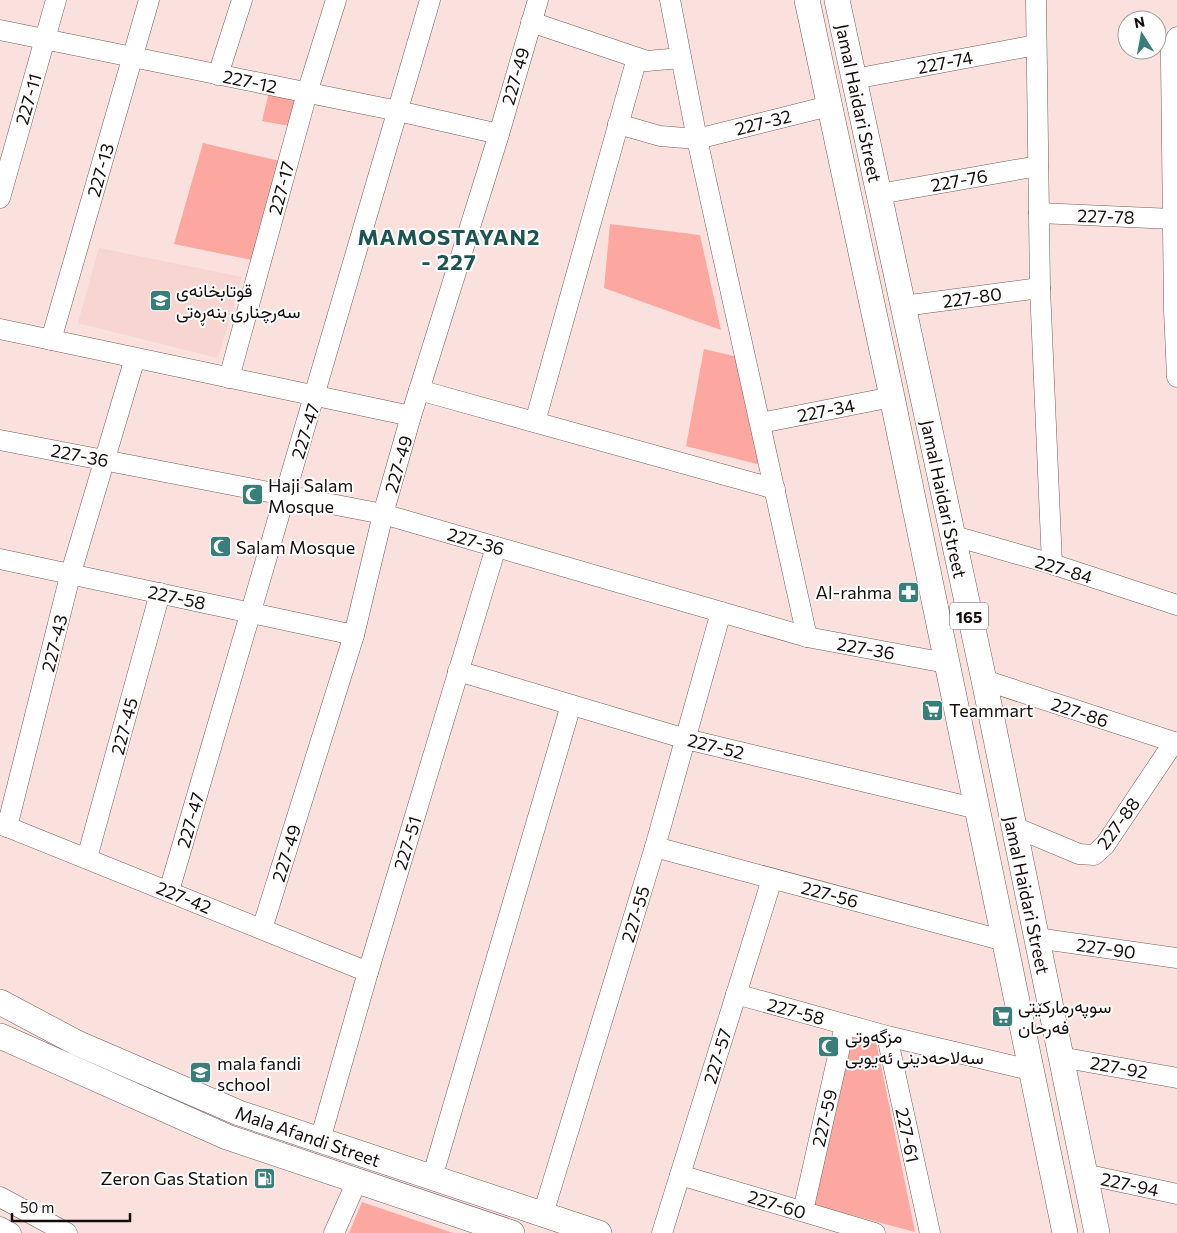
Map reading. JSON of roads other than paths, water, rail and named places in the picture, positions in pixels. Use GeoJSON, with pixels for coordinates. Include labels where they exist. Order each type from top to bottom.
{"type":"FeatureCollection","features":[{"type":"Feature","properties":{"kind":"main road","name":"Jamal Haidari Street"},"geometry":{"type":"LineString","coordinates":[[807,0],[892,397],[1065,1233]]}},
{"type":"Feature","properties":{"kind":"main road","name":"Jamal Haidari Street"},"geometry":{"type":"LineString","coordinates":[[839,10],[951,535],[984,680],[1096,1233]]}},
{"type":"Feature","properties":{"kind":"main road"},"geometry":{"type":"LineString","coordinates":[[812,26],[839,10]]}},
{"type":"Feature","properties":{"kind":"main road"},"geometry":{"type":"LineString","coordinates":[[985,849],[1014,835]]}},
{"type":"Feature","properties":{"kind":"main road","name":"Mala Afandi Street"},"geometry":{"type":"LineString","coordinates":[[0,1002],[77,1043],[239,1113],[599,1233]]}},
{"type":"Feature","properties":{"kind":"main road","name":"Mala Afandi Street"},"geometry":{"type":"LineString","coordinates":[[0,1036],[227,1137],[512,1233]]}},
{"type":"Feature","properties":{"kind":"main road"},"geometry":{"type":"LineString","coordinates":[[62,1064],[77,1043]]}},
{"type":"Feature","properties":{"kind":"street","name":"227-11"},"geometry":{"type":"LineString","coordinates":[[0,198],[56,0]]}},
{"type":"Feature","properties":{"kind":"street","name":"227-13"},"geometry":{"type":"LineString","coordinates":[[50,340],[149,0]]}},
{"type":"Feature","properties":{"kind":"street"},"geometry":{"type":"LineString","coordinates":[[218,75],[242,0]]}},
{"type":"Feature","properties":{"kind":"street","name":"227-17"},"geometry":{"type":"LineString","coordinates":[[229,378],[307,93],[336,0]]}},
{"type":"Feature","properties":{"kind":"street","name":"227-47"},"geometry":{"type":"LineString","coordinates":[[169,891],[316,395],[430,0]]}},
{"type":"Feature","properties":{"kind":"street","name":"227-49"},"geometry":{"type":"LineString","coordinates":[[262,929],[354,634],[383,514],[411,416],[499,134],[538,0]]}},
{"type":"Feature","properties":{"kind":"street"},"geometry":{"type":"LineString","coordinates":[[670,0],[697,139],[807,637]]}},
{"type":"Feature","properties":{"kind":"street"},"geometry":{"type":"LineString","coordinates":[[1036,0],[1040,288],[1052,564]]}},
{"type":"Feature","properties":{"kind":"street"},"geometry":{"type":"LineString","coordinates":[[531,22],[647,61],[681,58]]}},
{"type":"Feature","properties":{"kind":"street","name":"227-12"},"geometry":{"type":"LineString","coordinates":[[0,30],[398,111],[499,134]]}},
{"type":"Feature","properties":{"kind":"street"},"geometry":{"type":"LineString","coordinates":[[1177,36],[1171,51],[1177,377]]}},
{"type":"Feature","properties":{"kind":"street","name":"227-74"},"geometry":{"type":"LineString","coordinates":[[854,79],[1036,45]]}},
{"type":"Feature","properties":{"kind":"street"},"geometry":{"type":"LineString","coordinates":[[535,422],[637,58]]}},
{"type":"Feature","properties":{"kind":"street","name":"227-32"},"geometry":{"type":"LineString","coordinates":[[618,124],[660,136],[697,139],[829,106]]}},
{"type":"Feature","properties":{"kind":"street","name":"227-76"},"geometry":{"type":"LineString","coordinates":[[879,194],[1038,166]]}},
{"type":"Feature","properties":{"kind":"street","name":"227-78"},"geometry":{"type":"LineString","coordinates":[[1039,213],[1173,219]]}},
{"type":"Feature","properties":{"kind":"street","name":"227-80"},"geometry":{"type":"LineString","coordinates":[[903,306],[1040,288]]}},
{"type":"Feature","properties":{"kind":"street"},"geometry":{"type":"LineString","coordinates":[[0,329],[411,416]]}},
{"type":"Feature","properties":{"kind":"street","name":"227-43"},"geometry":{"type":"LineString","coordinates":[[4,825],[70,576],[135,358]]}},
{"type":"Feature","properties":{"kind":"street"},"geometry":{"type":"LineString","coordinates":[[419,390],[775,489]]}},
{"type":"Feature","properties":{"kind":"street","name":"227-34"},"geometry":{"type":"LineString","coordinates":[[761,423],[892,397]]}},
{"type":"Feature","properties":{"kind":"street","name":"227-36"},"geometry":{"type":"LineString","coordinates":[[0,440],[383,514],[807,637],[946,663]]}},
{"type":"Feature","properties":{"kind":"street","name":"227-84"},"geometry":{"type":"LineString","coordinates":[[951,535],[1052,564],[1177,605]]}},
{"type":"Feature","properties":{"kind":"street","name":"227-51"},"geometry":{"type":"LineString","coordinates":[[320,1140],[368,972],[496,547]]}},
{"type":"Feature","properties":{"kind":"street","name":"227-58"},"geometry":{"type":"LineString","coordinates":[[0,559],[70,576],[354,634]]}},
{"type":"Feature","properties":{"kind":"street","name":"227-45"},"geometry":{"type":"LineString","coordinates":[[87,858],[160,593]]}},
{"type":"Feature","properties":{"kind":"street","name":"227-55"},"geometry":{"type":"LineString","coordinates":[[542,1214],[656,847],[721,612]]}},
{"type":"Feature","properties":{"kind":"street","name":"227-52"},"geometry":{"type":"LineString","coordinates":[[458,671],[686,739],[978,809]]}},
{"type":"Feature","properties":{"kind":"street","name":"227-86"},"geometry":{"type":"LineString","coordinates":[[984,680],[1176,743]]}},
{"type":"Feature","properties":{"kind":"street"},"geometry":{"type":"LineString","coordinates":[[432,1178],[571,705]]}},
{"type":"Feature","properties":{"kind":"street","name":"227-88"},"geometry":{"type":"LineString","coordinates":[[1014,835],[1079,854],[1094,855],[1105,845],[1176,743]]}},
{"type":"Feature","properties":{"kind":"street","name":"227-42"},"geometry":{"type":"LineString","coordinates":[[4,825],[368,972]]}},
{"type":"Feature","properties":{"kind":"street","name":"227-56"},"geometry":{"type":"LineString","coordinates":[[656,847],[1005,941]]}},
{"type":"Feature","properties":{"kind":"street","name":"227-57"},"geometry":{"type":"LineString","coordinates":[[662,1233],[772,879]]}},
{"type":"Feature","properties":{"kind":"street","name":"227-90"},"geometry":{"type":"LineString","coordinates":[[1036,938],[1177,958]]}},
{"type":"Feature","properties":{"kind":"street","name":"227-58"},"geometry":{"type":"LineString","coordinates":[[736,994],[887,1036],[1030,1070]]}},
{"type":"Feature","properties":{"kind":"street","name":"227-59"},"geometry":{"type":"LineString","coordinates":[[803,1211],[845,1025]]}},
{"type":"Feature","properties":{"kind":"street","name":"227-61"},"geometry":{"type":"LineString","coordinates":[[887,1036],[930,1233]]}},
{"type":"Feature","properties":{"kind":"street","name":"227-92"},"geometry":{"type":"LineString","coordinates":[[1060,1057],[1177,1078]]}},
{"type":"Feature","properties":{"kind":"street","name":"227-94"},"geometry":{"type":"LineString","coordinates":[[1084,1174],[1177,1194]]}},
{"type":"Feature","properties":{"kind":"street","name":"227-60"},"geometry":{"type":"LineString","coordinates":[[680,1175],[875,1233]]}},
{"type":"Feature","properties":{"kind":"street"},"geometry":{"type":"LineString","coordinates":[[334,1233],[358,1181]]}},
{"type":"Feature","properties":{"kind":"street"},"geometry":{"type":"LineString","coordinates":[[0,1198],[67,1233]]}},
{"type":"Feature","properties":{"kind":"street"},"geometry":{"type":"LineString","coordinates":[[0,1227],[11,1233]]}},
{"type":"Feature","properties":{"kind":"place","name":"قوتابخانەی سەرچناری بنەڕەتی"},"geometry":{"type":"Point","coordinates":[160,300]}},
{"type":"Feature","properties":{"kind":"place","name":"Haji Salam Mosque"},"geometry":{"type":"Point","coordinates":[252,495]}},
{"type":"Feature","properties":{"kind":"place","name":"Salam Mosque"},"geometry":{"type":"Point","coordinates":[220,547]}},
{"type":"Feature","properties":{"kind":"place","name":"Al-rahma"},"geometry":{"type":"Point","coordinates":[908,592]}},
{"type":"Feature","properties":{"kind":"place","name":"Teammart"},"geometry":{"type":"Point","coordinates":[933,710]}},
{"type":"Feature","properties":{"kind":"place","name":"سوپەرمارکێتی فەرحان"},"geometry":{"type":"Point","coordinates":[1002,1016]}},
{"type":"Feature","properties":{"kind":"place","name":"مزگەوتی سەلاحەدینی ئەیوبی"},"geometry":{"type":"Point","coordinates":[829,1046]}},
{"type":"Feature","properties":{"kind":"place","name":"mala fandi school"},"geometry":{"type":"Point","coordinates":[201,1073]}},
{"type":"Feature","properties":{"kind":"place","name":"Zeron Gas Station"},"geometry":{"type":"Point","coordinates":[264,1178]}},
{"type":"Feature","properties":{"kind":"district","name":"MAMOSTAYAN2 - 227"},"geometry":{"type":"Point","coordinates":[449,248]}}]}
